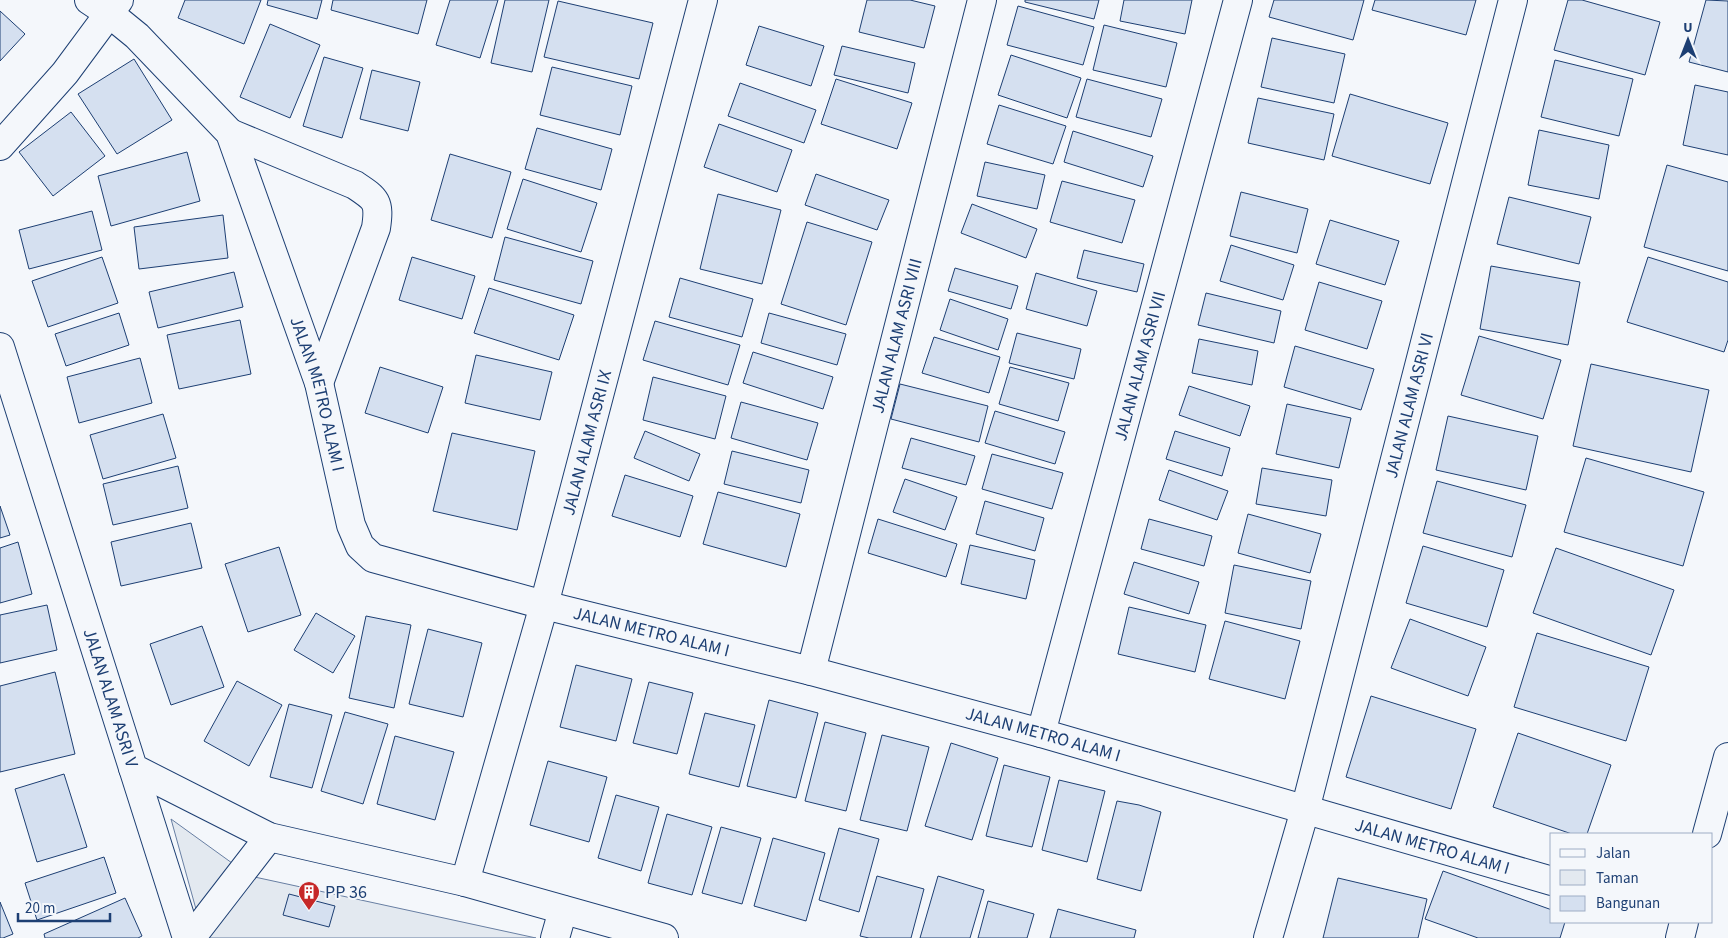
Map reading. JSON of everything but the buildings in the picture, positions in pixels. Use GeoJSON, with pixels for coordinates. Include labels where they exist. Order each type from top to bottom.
{"type":"FeatureCollection","features":[{"type":"Feature","properties":{"kind":"main road","name":"JALAN ALAM ASRI IX"},"geometry":{"type":"LineString","coordinates":[[464,882],[544,605],[703,0]]}},
{"type":"Feature","properties":{"kind":"main road","name":"JALAN ALAM ASRI VIII"},"geometry":{"type":"LineString","coordinates":[[811,671],[982,0]]}},
{"type":"Feature","properties":{"kind":"main road","name":"JALAN ALAM ASRI VII"},"geometry":{"type":"LineString","coordinates":[[1041,733],[1238,0]]}},
{"type":"Feature","properties":{"kind":"main road","name":"JALAN ALAM ASRI VI"},"geometry":{"type":"LineString","coordinates":[[1268,938],[1305,810],[1512,0]]}},
{"type":"Feature","properties":{"kind":"main road","name":"JALAN METRO ALAM I"},"geometry":{"type":"LineString","coordinates":[[106,5],[230,134],[319,384],[351,525],[360,546],[373,558],[544,605],[811,671],[1041,733],[1550,881]]}},
{"type":"Feature","properties":{"kind":"main road"},"geometry":{"type":"LineString","coordinates":[[0,146],[65,73],[106,5]]}},
{"type":"Feature","properties":{"kind":"main road"},"geometry":{"type":"LineString","coordinates":[[230,134],[354,185],[372,196],[379,211],[376,228],[319,384]]}},
{"type":"Feature","properties":{"kind":"main road","name":"JALAN ALAM ASRI V"},"geometry":{"type":"LineString","coordinates":[[0,347],[132,768],[269,838],[464,882],[664,938]]}},
{"type":"Feature","properties":{"kind":"main road"},"geometry":{"type":"LineString","coordinates":[[1707,833],[1728,757]]}},
{"type":"Feature","properties":{"kind":"main road"},"geometry":{"type":"LineString","coordinates":[[132,768],[189,938]]}},
{"type":"Feature","properties":{"kind":"main road"},"geometry":{"type":"LineString","coordinates":[[189,938],[269,838]]}},
{"type":"Feature","properties":{"kind":"main road"},"geometry":{"type":"LineString","coordinates":[[555,938],[563,910]]}},
{"type":"Feature","properties":{"kind":"main road"},"geometry":{"type":"LineString","coordinates":[[1680,938],[1684,923]]}},
{"type":"Feature","properties":{"kind":"green space"},"geometry":{"type":"Polygon","coordinates":[[[171,819],[250,876],[536,938],[204,938],[171,819]]]}},
{"type":"Feature","properties":{"kind":"place","name":"PP 36"},"geometry":{"type":"Point","coordinates":[309,911]}}]}
